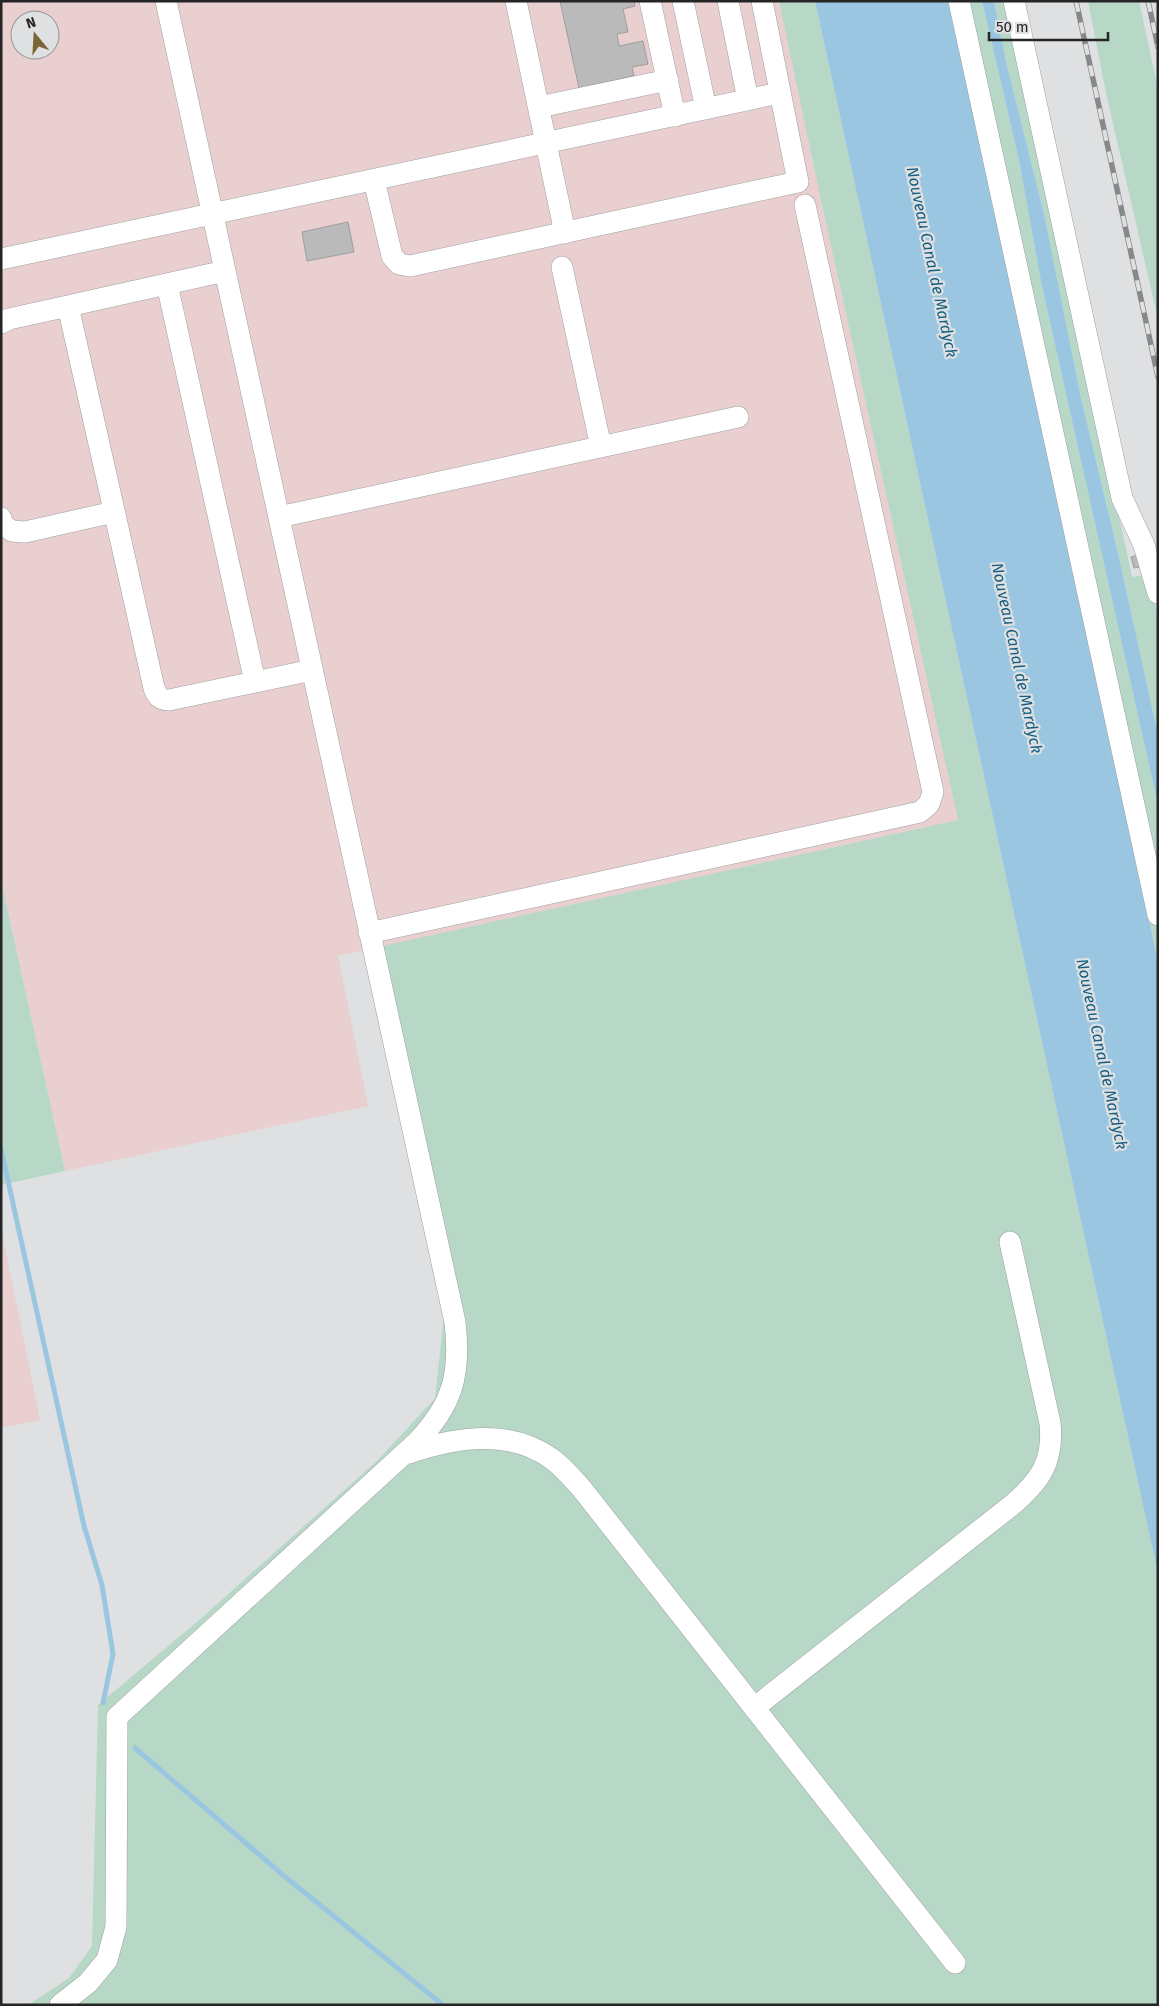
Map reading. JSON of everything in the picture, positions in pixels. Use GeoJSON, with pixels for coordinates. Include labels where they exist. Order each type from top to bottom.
{"type":"FeatureCollection","features":[{"type":"Feature","properties":{"kind":"street"},"geometry":{"type":"LineString","coordinates":[[60,2005],[88,1983],[107,1960],[116,1927],[117,1717],[404,1455],[435,1423],[448,1401],[456,1378],[457,1340],[455,1322],[166,1]]}},
{"type":"Feature","properties":{"kind":"street"},"geometry":{"type":"LineString","coordinates":[[516,1],[565,233]]}},
{"type":"Feature","properties":{"kind":"street"},"geometry":{"type":"LineString","coordinates":[[651,1],[675,116]]}},
{"type":"Feature","properties":{"kind":"street"},"geometry":{"type":"LineString","coordinates":[[683,1],[706,109]]}},
{"type":"Feature","properties":{"kind":"street"},"geometry":{"type":"LineString","coordinates":[[728,1],[748,100]]}},
{"type":"Feature","properties":{"kind":"street"},"geometry":{"type":"LineString","coordinates":[[374,180],[390,249],[395,260],[404,265],[418,265],[798,182],[762,1]]}},
{"type":"Feature","properties":{"kind":"street"},"geometry":{"type":"LineString","coordinates":[[959,1],[1158,915]]}},
{"type":"Feature","properties":{"kind":"street"},"geometry":{"type":"LineString","coordinates":[[1014,1],[1122,498],[1144,545],[1158,593]]}},
{"type":"Feature","properties":{"kind":"street"},"geometry":{"type":"LineString","coordinates":[[539,107],[668,80]]}},
{"type":"Feature","properties":{"kind":"street"},"geometry":{"type":"LineString","coordinates":[[1,259],[779,93]]}},
{"type":"Feature","properties":{"kind":"street"},"geometry":{"type":"LineString","coordinates":[[371,940],[920,812],[929,804],[933,792],[805,205]]}},
{"type":"Feature","properties":{"kind":"street"},"geometry":{"type":"LineString","coordinates":[[562,267],[601,447]]}},
{"type":"Feature","properties":{"kind":"street"},"geometry":{"type":"LineString","coordinates":[[1,323],[9,319],[225,271]]}},
{"type":"Feature","properties":{"kind":"street"},"geometry":{"type":"LineString","coordinates":[[167,284],[255,682]]}},
{"type":"Feature","properties":{"kind":"street"},"geometry":{"type":"LineString","coordinates":[[68,306],[154,688],[158,696],[164,700],[169,700],[312,670]]}},
{"type":"Feature","properties":{"kind":"street"},"geometry":{"type":"LineString","coordinates":[[279,517],[738,416]]}},
{"type":"Feature","properties":{"kind":"street"},"geometry":{"type":"LineString","coordinates":[[1,518],[3,525],[12,530],[25,532],[114,512]]}},
{"type":"Feature","properties":{"kind":"street"},"geometry":{"type":"LineString","coordinates":[[754,1708],[1012,1506],[1027,1492],[1042,1473],[1050,1445],[1050,1423],[1010,1242]]}},
{"type":"Feature","properties":{"kind":"street"},"geometry":{"type":"LineString","coordinates":[[404,1455],[450,1441],[477,1438],[517,1443],[542,1452],[552,1460],[582,1490],[955,1962]]}},
{"type":"Feature","properties":{"kind":"shaded area"},"geometry":{"type":"Polygon","coordinates":[[[1,1],[779,1],[958,820],[338,956],[368,1106],[65,1171],[1,880],[1,1]]]}},
{"type":"Feature","properties":{"kind":"shaded area"},"geometry":{"type":"Polygon","coordinates":[[[1,1228],[40,1420],[1,1428],[1,1228]]]}},
{"type":"Feature","properties":{"kind":"green space"},"geometry":{"type":"Polygon","coordinates":[[[779,1],[815,1],[1158,1574],[1158,2005],[28,2005],[69,1978],[92,1946],[98,1705],[198,1621],[379,1459],[435,1398],[444,1314],[364,950],[958,820],[779,1]]]}},
{"type":"Feature","properties":{"kind":"green space"},"geometry":{"type":"Polygon","coordinates":[[[948,1],[982,1],[1019,160],[1041,282],[1158,805],[1158,963],[1000,242],[948,1]]]}},
{"type":"Feature","properties":{"kind":"green space"},"geometry":{"type":"Polygon","coordinates":[[[994,1],[1009,1],[1132,577],[1149,574],[1158,618],[1158,735],[1118,553],[1081,398],[1044,214],[1006,62],[994,1]]]}},
{"type":"Feature","properties":{"kind":"green space"},"geometry":{"type":"Polygon","coordinates":[[[1088,1],[1139,1],[1158,89],[1158,319],[1106,93],[1088,1]]]}},
{"type":"Feature","properties":{"kind":"green space"},"geometry":{"type":"Polygon","coordinates":[[[1,880],[65,1171],[1,1185],[1,880]]]}},
{"type":"Feature","properties":{"kind":"water","name":"Nouveau Canal de Mardyck"},"geometry":{"type":"Polygon","coordinates":[[[815,1],[948,1],[1124,799],[1158,963],[1158,1574],[815,1]]]}},
{"type":"Feature","properties":{"kind":"water"},"geometry":{"type":"Polygon","coordinates":[[[982,1],[994,1],[1006,62],[1044,214],[1081,398],[1118,553],[1158,735],[1158,805],[1041,282],[1019,160],[982,1]]]}},
{"type":"Feature","properties":{"kind":"building"},"geometry":{"type":"Polygon","coordinates":[[[560,1],[634,1],[635,6],[623,9],[628,32],[617,34],[619,46],[643,41],[648,64],[632,67],[634,76],[579,88],[560,1]]]}},
{"type":"Feature","properties":{"kind":"building"},"geometry":{"type":"Polygon","coordinates":[[[348,222],[354,252],[307,261],[302,232],[348,222]]]}},
{"type":"Feature","properties":{"kind":"building"},"geometry":{"type":"Polygon","coordinates":[[[1144,554],[1146,566],[1134,568],[1131,557],[1144,554]]]}},
{"type":"Feature","properties":{"kind":"waterway"},"geometry":{"type":"LineString","coordinates":[[1,1149],[84,1526],[102,1585],[113,1654],[103,1703]]}},
{"type":"Feature","properties":{"kind":"waterway"},"geometry":{"type":"LineString","coordinates":[[135,1748],[283,1875],[443,2005]]}},
{"type":"Feature","properties":{"kind":"railway"},"geometry":{"type":"LineString","coordinates":[[1076,1],[1158,377]]}},
{"type":"Feature","properties":{"kind":"railway"},"geometry":{"type":"LineString","coordinates":[[1148,1],[1158,47]]}}]}
